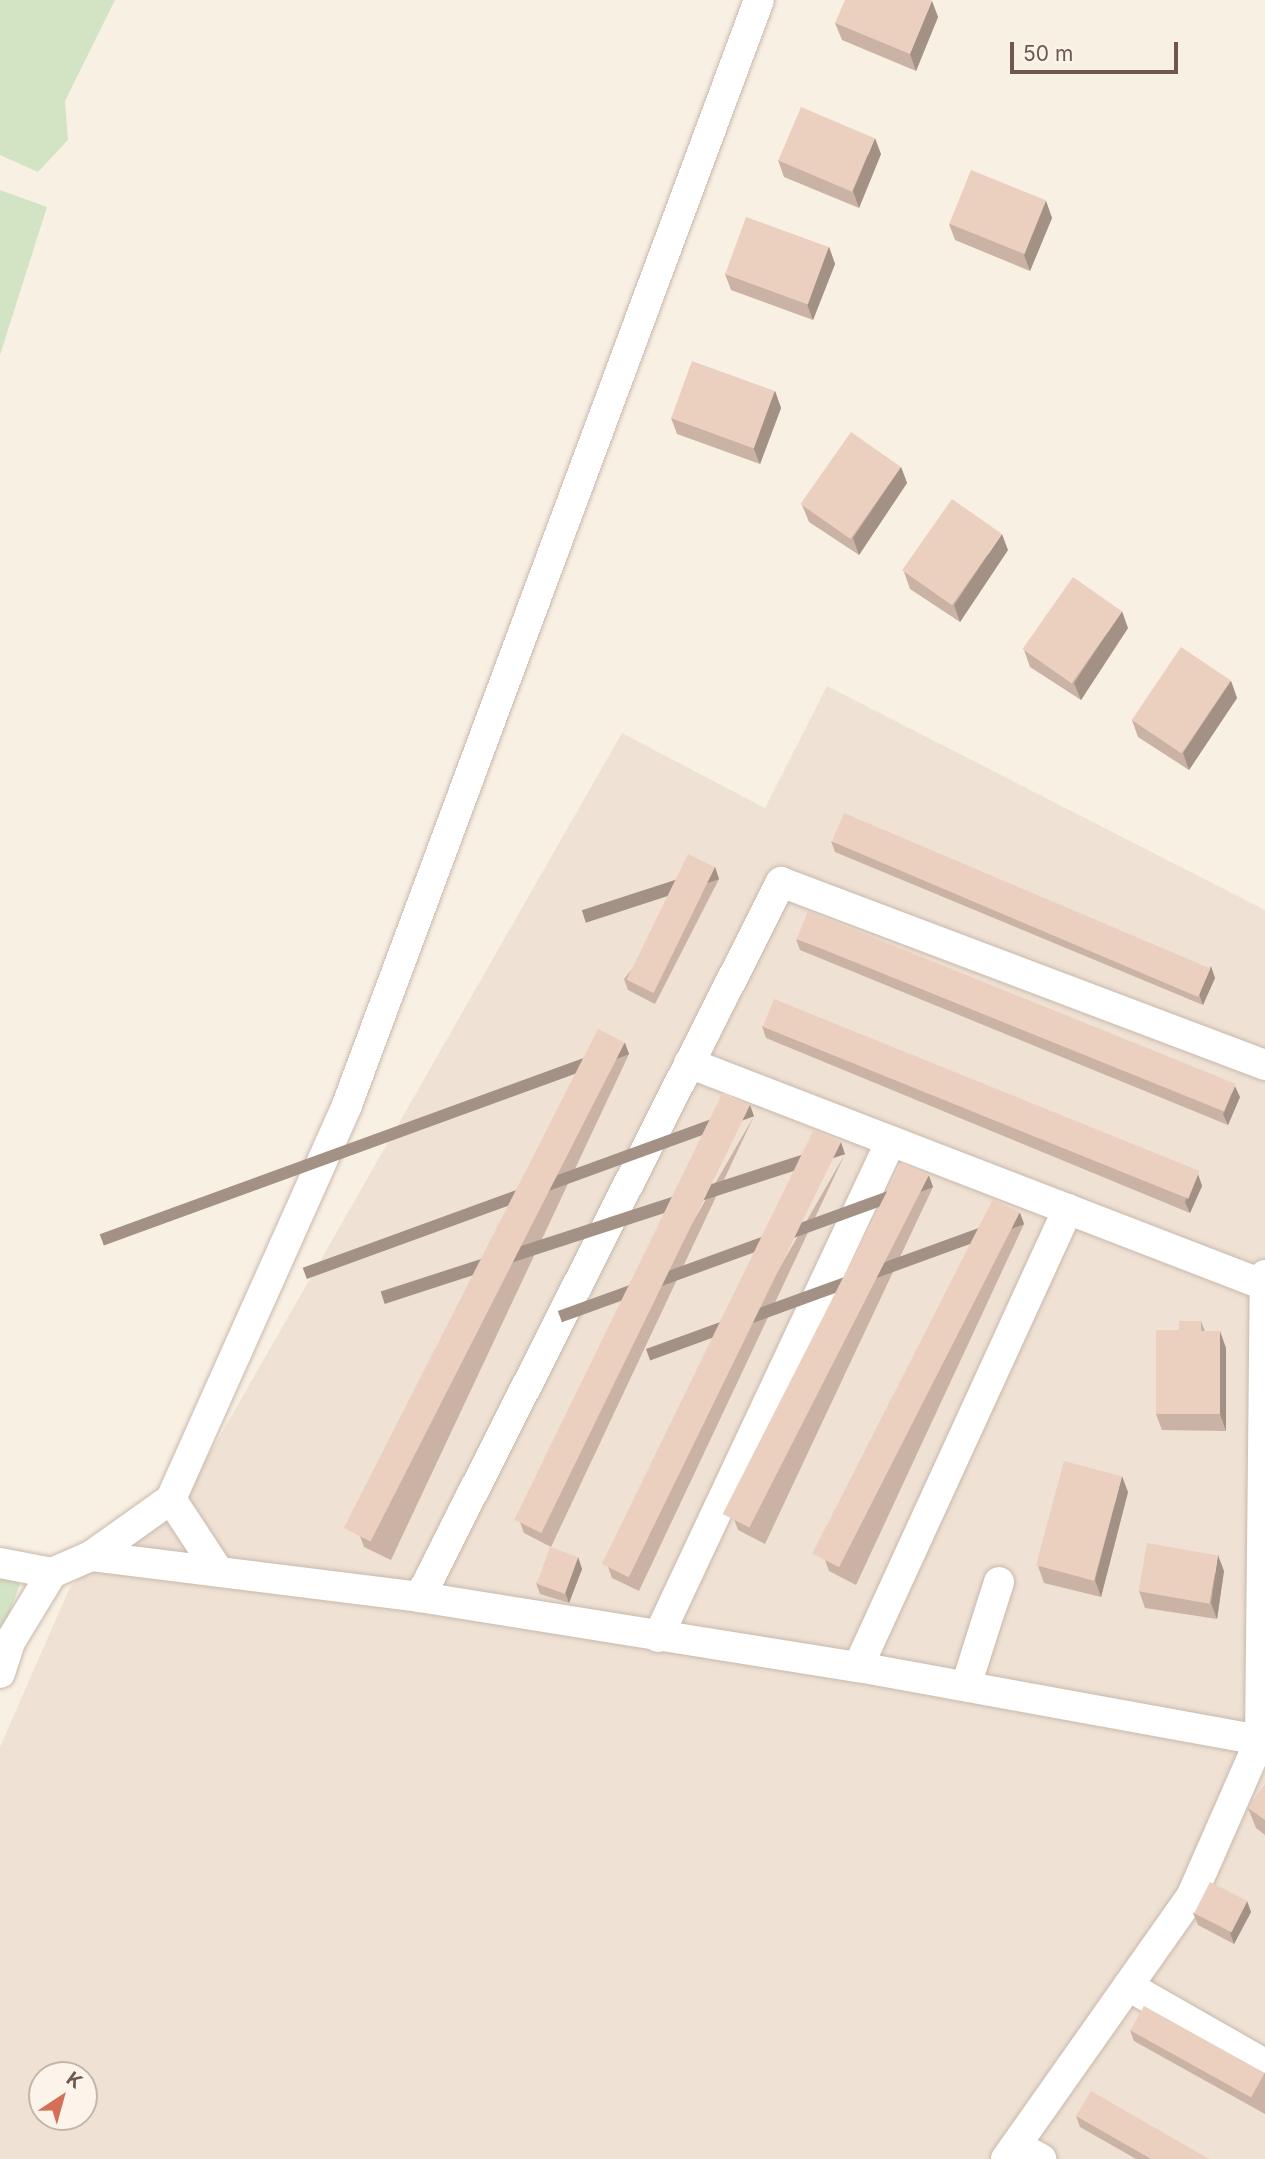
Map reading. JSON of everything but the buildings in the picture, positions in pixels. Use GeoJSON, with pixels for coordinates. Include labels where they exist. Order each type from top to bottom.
{"type":"FeatureCollection","features":[{"type":"Feature","properties":{"kind":"street"},"geometry":{"type":"LineString","coordinates":[[0,1563],[52,1573],[91,1556],[171,1499],[347,1105],[759,0]]}},
{"type":"Feature","properties":{"kind":"street"},"geometry":{"type":"LineString","coordinates":[[420,1598],[781,882],[1265,1065]]}},
{"type":"Feature","properties":{"kind":"street"},"geometry":{"type":"LineString","coordinates":[[689,1063],[1068,1209],[1264,1280],[1263,1741],[1191,1896],[1128,1986],[1021,2154]]}},
{"type":"Feature","properties":{"kind":"street"},"geometry":{"type":"LineString","coordinates":[[658,1637],[891,1141]]}},
{"type":"Feature","properties":{"kind":"street"},"geometry":{"type":"LineString","coordinates":[[858,1667],[1068,1209]]}},
{"type":"Feature","properties":{"kind":"street"},"geometry":{"type":"LineString","coordinates":[[171,1499],[217,1569]]}},
{"type":"Feature","properties":{"kind":"street"},"geometry":{"type":"LineString","coordinates":[[91,1556],[217,1569],[420,1598],[858,1667],[1263,1741]]}},
{"type":"Feature","properties":{"kind":"street"},"geometry":{"type":"LineString","coordinates":[[0,1673],[10,1642],[52,1573]]}},
{"type":"Feature","properties":{"kind":"street"},"geometry":{"type":"LineString","coordinates":[[966,1686],[999,1582]]}},
{"type":"Feature","properties":{"kind":"street"},"geometry":{"type":"LineString","coordinates":[[1128,1986],[1265,2064]]}},
{"type":"Feature","properties":{"kind":"shaded area"},"geometry":{"type":"Polygon","coordinates":[[[827,686],[1265,910],[1265,2159],[0,2159],[0,1747],[70,1587],[212,1450],[622,733],[765,808],[827,686]]]}},
{"type":"Feature","properties":{"kind":"green space"},"geometry":{"type":"Polygon","coordinates":[[[0,0],[115,0],[65,101],[68,140],[38,172],[0,155],[0,0]]]}},
{"type":"Feature","properties":{"kind":"green space"},"geometry":{"type":"Polygon","coordinates":[[[0,190],[47,207],[0,355],[0,190]]]}},
{"type":"Feature","properties":{"kind":"green space"},"geometry":{"type":"Polygon","coordinates":[[[0,1573],[20,1584],[0,1639],[0,1573]]]}}]}
